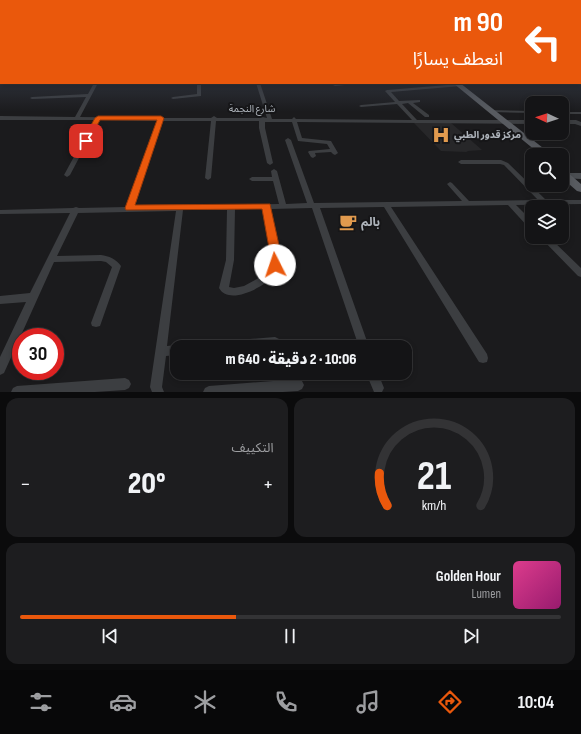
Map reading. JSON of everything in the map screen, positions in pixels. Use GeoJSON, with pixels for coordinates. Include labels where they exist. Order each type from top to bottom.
{"type":"FeatureCollection","features":[{"type":"Feature","properties":{"kind":"main road"},"geometry":{"type":"LineString","coordinates":[[457,84],[537,148]]}},
{"type":"Feature","properties":{"kind":"main road"},"geometry":{"type":"LineString","coordinates":[[530,143],[534,148]]}},
{"type":"Feature","properties":{"kind":"street"},"geometry":{"type":"LineString","coordinates":[[77,118],[96,84]]}},
{"type":"Feature","properties":{"kind":"street"},"geometry":{"type":"LineString","coordinates":[[173,98],[199,95],[199,84]]}},
{"type":"Feature","properties":{"kind":"street"},"geometry":{"type":"LineString","coordinates":[[258,84],[270,119]]}},
{"type":"Feature","properties":{"kind":"street"},"geometry":{"type":"LineString","coordinates":[[335,85],[345,84]]}},
{"type":"Feature","properties":{"kind":"street"},"geometry":{"type":"LineString","coordinates":[[415,120],[387,91],[457,84]]}},
{"type":"Feature","properties":{"kind":"street"},"geometry":{"type":"LineString","coordinates":[[32,98],[90,95]]}},
{"type":"Feature","properties":{"kind":"street"},"geometry":{"type":"LineString","coordinates":[[362,106],[418,101]]}},
{"type":"Feature","properties":{"kind":"street"},"geometry":{"type":"LineString","coordinates":[[409,102],[427,116]]}},
{"type":"Feature","properties":{"kind":"street"},"geometry":{"type":"LineString","coordinates":[[491,111],[525,112]]}},
{"type":"Feature","properties":{"kind":"street"},"geometry":{"type":"LineString","coordinates":[[569,113],[581,113]]}},
{"type":"Feature","properties":{"kind":"street","name":"شارع النجمة"},"geometry":{"type":"LineString","coordinates":[[0,118],[262,118],[525,122]]}},
{"type":"Feature","properties":{"kind":"street"},"geometry":{"type":"LineString","coordinates":[[67,175],[98,118]]}},
{"type":"Feature","properties":{"kind":"street"},"geometry":{"type":"LineString","coordinates":[[130,208],[161,118]]}},
{"type":"Feature","properties":{"kind":"street"},"geometry":{"type":"LineString","coordinates":[[208,178],[214,118]]}},
{"type":"Feature","properties":{"kind":"street"},"geometry":{"type":"LineString","coordinates":[[262,118],[262,128],[270,163]]}},
{"type":"Feature","properties":{"kind":"street"},"geometry":{"type":"LineString","coordinates":[[294,119],[300,140],[308,140],[329,142],[334,151],[312,154],[308,140]]}},
{"type":"Feature","properties":{"kind":"street"},"geometry":{"type":"LineString","coordinates":[[569,122],[581,124]]}},
{"type":"Feature","properties":{"kind":"street"},"geometry":{"type":"LineString","coordinates":[[288,140],[361,340]]}},
{"type":"Feature","properties":{"kind":"street"},"geometry":{"type":"LineString","coordinates":[[461,162],[501,162],[506,164],[542,200]]}},
{"type":"Feature","properties":{"kind":"street"},"geometry":{"type":"LineString","coordinates":[[274,171],[284,206]]}},
{"type":"Feature","properties":{"kind":"street"},"geometry":{"type":"LineString","coordinates":[[252,179],[276,179]]}},
{"type":"Feature","properties":{"kind":"street"},"geometry":{"type":"LineString","coordinates":[[450,184],[468,204]]}},
{"type":"Feature","properties":{"kind":"street"},"geometry":{"type":"LineString","coordinates":[[569,202],[581,202]]}},
{"type":"Feature","properties":{"kind":"street"},"geometry":{"type":"LineString","coordinates":[[510,203],[525,219]]}},
{"type":"Feature","properties":{"kind":"street"},"geometry":{"type":"LineString","coordinates":[[0,212],[232,206],[525,203]]}},
{"type":"Feature","properties":{"kind":"street"},"geometry":{"type":"LineString","coordinates":[[386,205],[483,358]]}},
{"type":"Feature","properties":{"kind":"street"},"geometry":{"type":"LineString","coordinates":[[232,206],[230,260],[224,288],[227,291],[232,292],[242,291],[255,285],[270,273],[275,265],[276,259],[267,206]]}},
{"type":"Feature","properties":{"kind":"street"},"geometry":{"type":"LineString","coordinates":[[158,392],[156,387],[180,207]]}},
{"type":"Feature","properties":{"kind":"street"},"geometry":{"type":"LineString","coordinates":[[0,369],[76,209]]}},
{"type":"Feature","properties":{"kind":"street"},"geometry":{"type":"LineString","coordinates":[[551,244],[581,274]]}},
{"type":"Feature","properties":{"kind":"street"},"geometry":{"type":"LineString","coordinates":[[52,259],[108,259],[117,266],[96,323]]}},
{"type":"Feature","properties":{"kind":"street"},"geometry":{"type":"LineString","coordinates":[[0,300],[33,297]]}},
{"type":"Feature","properties":{"kind":"street"},"geometry":{"type":"LineString","coordinates":[[161,351],[170,350]]}},
{"type":"Feature","properties":{"kind":"street"},"geometry":{"type":"LineString","coordinates":[[375,380],[378,388]]}},
{"type":"Feature","properties":{"kind":"street"},"geometry":{"type":"LineString","coordinates":[[17,392],[125,384]]}},
{"type":"Feature","properties":{"kind":"street"},"geometry":{"type":"LineString","coordinates":[[209,392],[298,385]]}},
{"type":"Feature","properties":{"kind":"shaded area"},"geometry":{"type":"Polygon","coordinates":[[[414,123],[451,123],[482,150],[466,152],[441,151],[414,123]]]}},
{"type":"Feature","properties":{"kind":"place","name":"مركز قدور الطبي"},"geometry":{"type":"Point","coordinates":[441,135]}},
{"type":"Feature","properties":{"kind":"place","name":"بالم"},"geometry":{"type":"Point","coordinates":[348,222]}},
{"type":"Feature","properties":{"kind":"route"},"geometry":{"type":"LineString","coordinates":[[86,141],[98,118],[161,118],[130,208],[267,206],[276,259],[275,265]]}}]}
